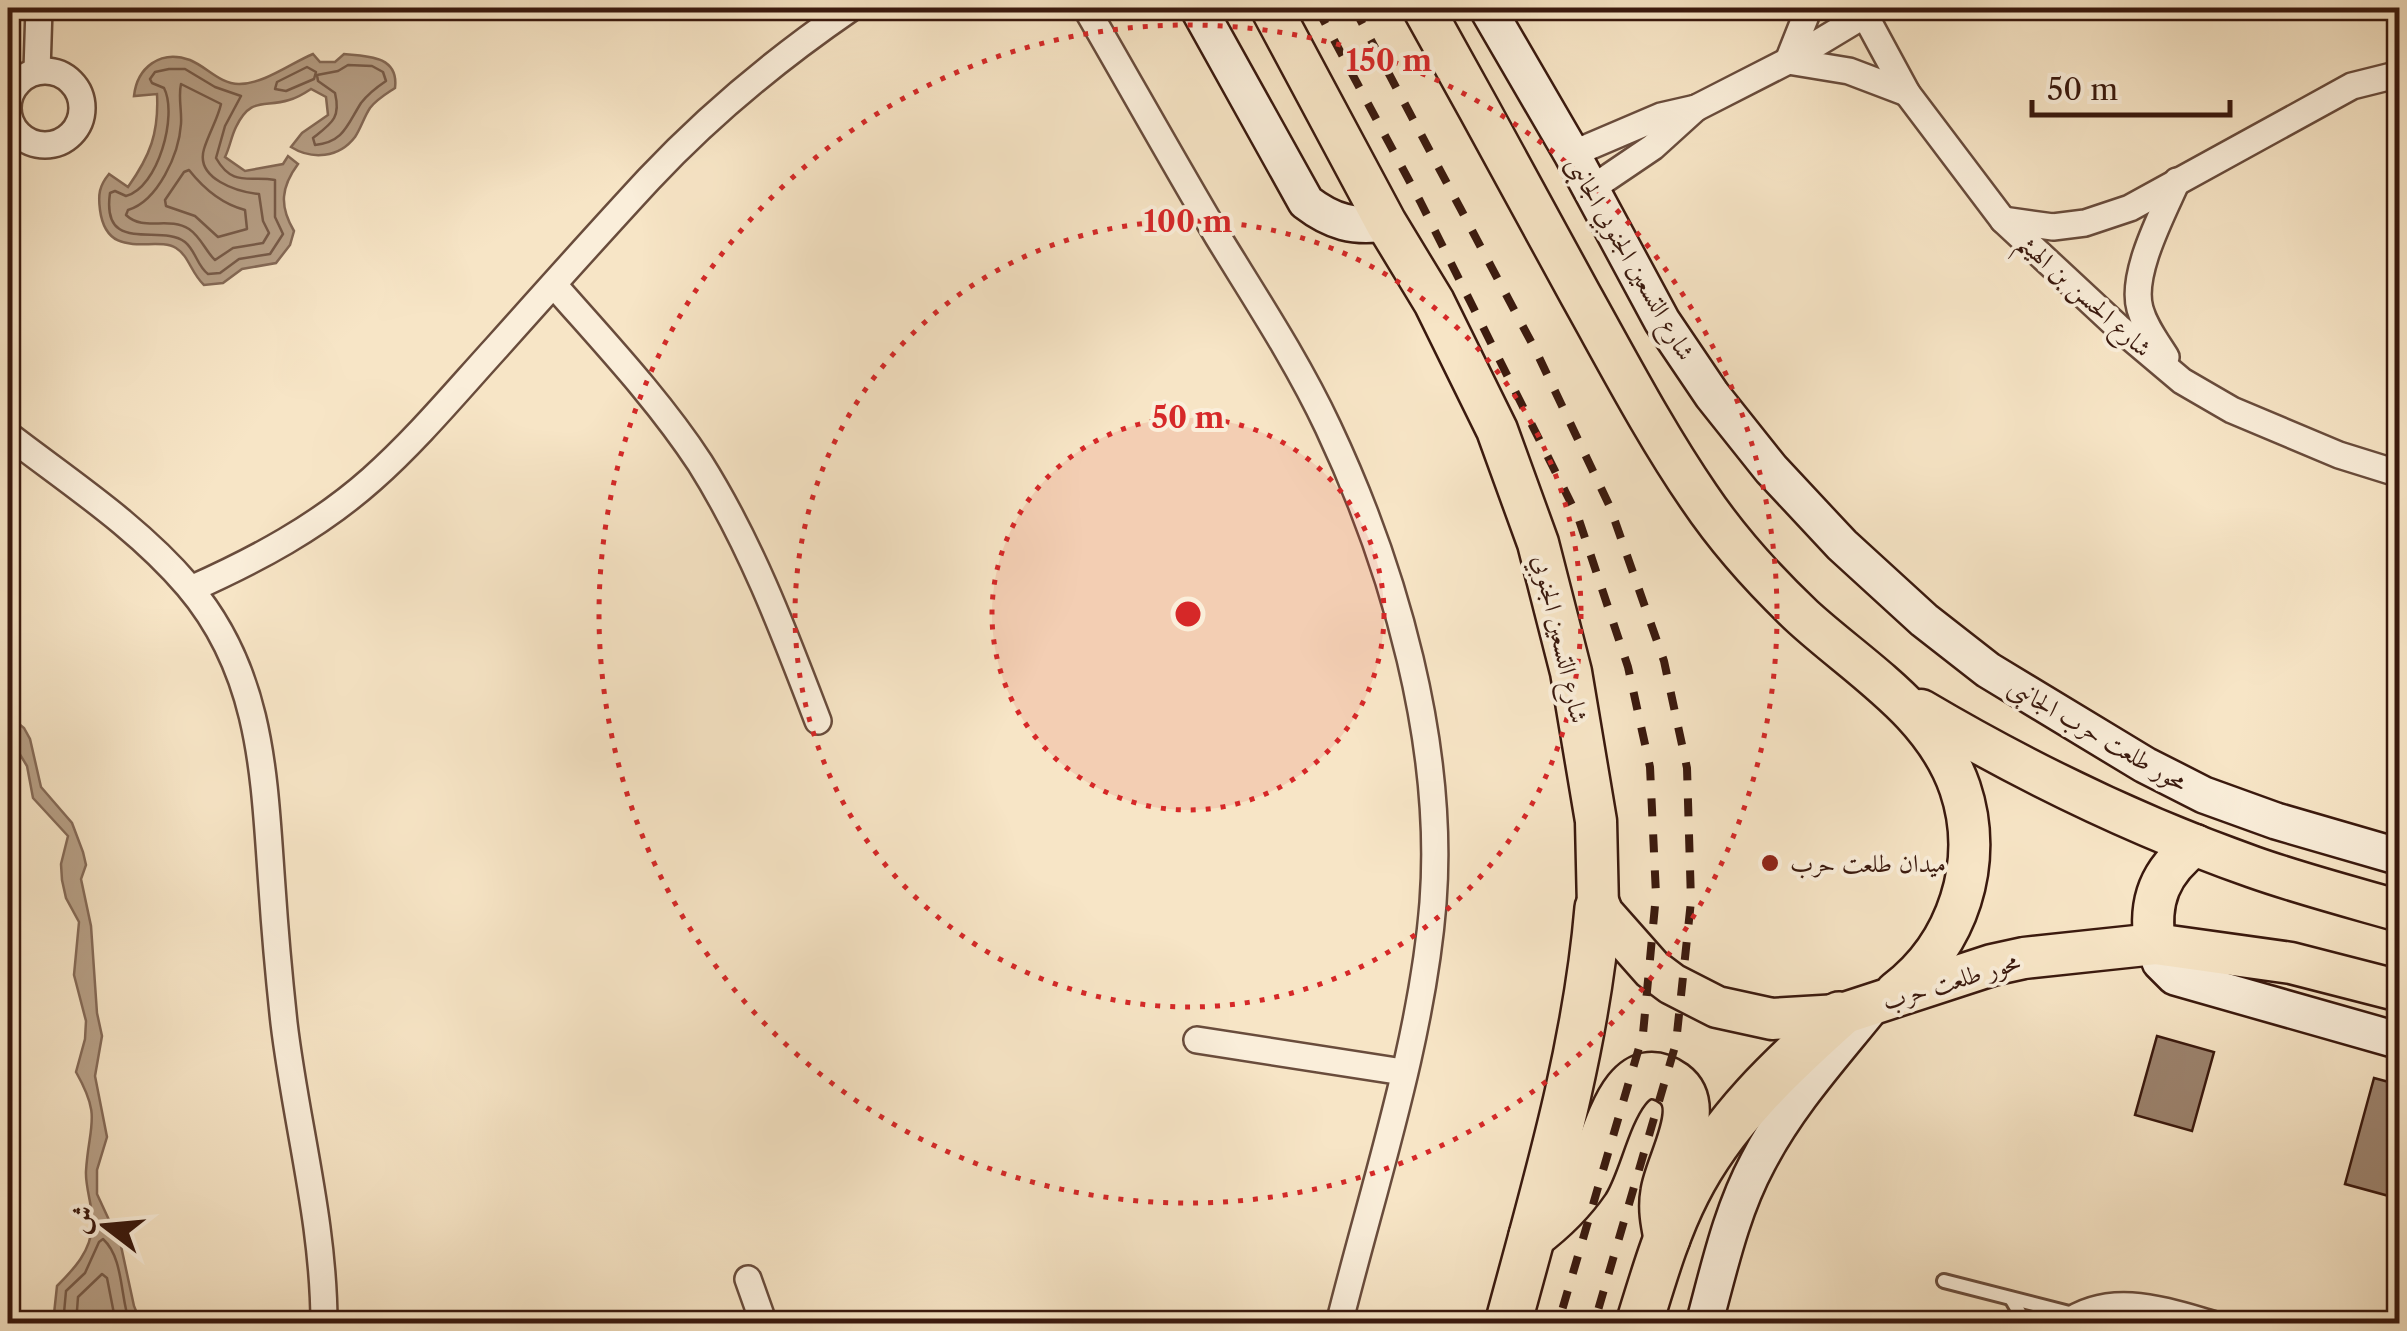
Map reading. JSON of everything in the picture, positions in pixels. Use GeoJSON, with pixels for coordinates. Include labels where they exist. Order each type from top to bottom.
{"type":"FeatureCollection","features":[{"type":"Feature","properties":{"kind":"highway","name":"شارع التسعين الجنوبي"},"geometry":{"type":"LineString","coordinates":[[1508,1324],[1586,1013],[1598,908]]}},
{"type":"Feature","properties":{"kind":"highway"},"geometry":{"type":"LineString","coordinates":[[1638,1324],[1667,1238],[1711,1150],[1740,1112],[1867,1006]]}},
{"type":"Feature","properties":{"kind":"highway"},"geometry":{"type":"LineString","coordinates":[[1532,1236],[1553,1220],[1588,1178],[1618,1098],[1633,1081],[1656,1076],[1676,1085],[1687,1104],[1685,1126],[1664,1189],[1667,1238]]}},
{"type":"Feature","properties":{"kind":"main road","name":"شارع التسعين الجنوبي"},"geometry":{"type":"LineString","coordinates":[[1271,8],[1470,370],[1497,430],[1538,543],[1562,630],[1589,762],[1596,821],[1598,908]]}},
{"type":"Feature","properties":{"kind":"main road"},"geometry":{"type":"LineString","coordinates":[[1423,8],[1605,338],[1700,498],[1770,584],[1918,718],[1951,766],[1967,816],[1969,843],[1962,897],[1953,922],[1924,968],[1867,1006]]}},
{"type":"Feature","properties":{"kind":"main road"},"geometry":{"type":"LineString","coordinates":[[1893,694],[2035,773],[2195,845],[2400,911]]}},
{"type":"Feature","properties":{"kind":"main road"},"geometry":{"type":"LineString","coordinates":[[2155,944],[2151,921],[2162,877],[2177,858],[2195,845]]}},
{"type":"Feature","properties":{"kind":"main road","name":"محور طلعت حرب"},"geometry":{"type":"LineString","coordinates":[[1598,908],[1652,969],[1694,997],[1744,1015],[1772,1019],[1867,1006],[2024,958],[2155,944],[2291,963],[2400,991]]}},
{"type":"Feature","properties":{"kind":"street"},"geometry":{"type":"LineString","coordinates":[[24,72],[50,70],[72,82],[80,92],[81,118],[67,138],[56,144],[43,145],[12,135],[8,104],[24,72],[39,8]]}},
{"type":"Feature","properties":{"kind":"street"},"geometry":{"type":"LineString","coordinates":[[191,589],[295,536],[370,481],[442,409],[652,176],[706,122],[751,81],[851,8]]}},
{"type":"Feature","properties":{"kind":"street"},"geometry":{"type":"LineString","coordinates":[[1086,8],[1328,426],[1366,520],[1398,616],[1420,706],[1432,804],[1433,902],[1403,1072],[1339,1324]]}},
{"type":"Feature","properties":{"kind":"street"},"geometry":{"type":"LineString","coordinates":[[1198,8],[1306,202],[1326,217],[1345,224],[1386,223]]}},
{"type":"Feature","properties":{"kind":"street","name":"شارع التسعين الجنوبي الجانبى"},"geometry":{"type":"LineString","coordinates":[[1487,8],[1662,321],[1712,395],[1771,469],[1842,545],[1924,620]]}},
{"type":"Feature","properties":{"kind":"street"},"geometry":{"type":"LineString","coordinates":[[1788,62],[1809,8]]}},
{"type":"Feature","properties":{"kind":"street"},"geometry":{"type":"LineString","coordinates":[[1572,154],[1661,116],[1696,108],[1788,62],[1867,10]]}},
{"type":"Feature","properties":{"kind":"street","name":"شارع الحسن بن الهيثم"},"geometry":{"type":"LineString","coordinates":[[1867,10],[1907,93],[2004,220],[2118,327],[2182,381],[2232,410],[2339,455],[2400,474]]}},
{"type":"Feature","properties":{"kind":"street"},"geometry":{"type":"LineString","coordinates":[[1788,62],[1850,71],[1907,93]]}},
{"type":"Feature","properties":{"kind":"street"},"geometry":{"type":"LineString","coordinates":[[2004,220],[2052,227],[2086,223],[2130,208],[2352,86],[2400,74]]}},
{"type":"Feature","properties":{"kind":"street"},"geometry":{"type":"LineString","coordinates":[[1591,189],[1653,147],[1696,108]]}},
{"type":"Feature","properties":{"kind":"street"},"geometry":{"type":"LineString","coordinates":[[2177,181],[2151,242],[2138,304],[2146,326],[2182,381]]}},
{"type":"Feature","properties":{"kind":"street"},"geometry":{"type":"LineString","coordinates":[[554,285],[660,406],[699,461],[762,578],[818,721]]}},
{"type":"Feature","properties":{"kind":"street"},"geometry":{"type":"LineString","coordinates":[[8,435],[153,548],[191,589],[228,650],[249,700],[262,754],[279,980],[317,1221],[324,1324]]}},
{"type":"Feature","properties":{"kind":"street","name":"محور طلعت حرب الجانبى"},"geometry":{"type":"LineString","coordinates":[[1924,620],[1988,670],[2145,766],[2204,795],[2276,821],[2400,857]]}},
{"type":"Feature","properties":{"kind":"street"},"geometry":{"type":"LineString","coordinates":[[2155,944],[2160,962],[2175,977],[2400,1041]]}},
{"type":"Feature","properties":{"kind":"street"},"geometry":{"type":"LineString","coordinates":[[1704,1324],[1730,1230],[1756,1164],[1793,1105],[1867,1006]]}},
{"type":"Feature","properties":{"kind":"street"},"geometry":{"type":"LineString","coordinates":[[1197,1040],[1403,1072]]}},
{"type":"Feature","properties":{"kind":"street"},"geometry":{"type":"LineString","coordinates":[[748,1279],[764,1324]]}},
{"type":"Feature","properties":{"kind":"street"},"geometry":{"type":"LineString","coordinates":[[2071,1319],[2110,1305],[2133,1305],[2212,1324]]}},
{"type":"Feature","properties":{"kind":"lane"},"geometry":{"type":"LineString","coordinates":[[1944,1280],[2012,1300],[2035,1302],[2071,1319]]}},
{"type":"Feature","properties":{"kind":"lane"},"geometry":{"type":"LineString","coordinates":[[2012,1300],[2026,1324]]}},
{"type":"Feature","properties":{"kind":"water"},"geometry":{"type":"Polygon","coordinates":[[[313,54],[320,62],[335,62],[344,54],[380,60],[392,69],[395,88],[370,108],[349,144],[325,155],[291,147],[302,133],[328,115],[326,97],[311,89],[292,99],[253,107],[242,117],[225,157],[245,171],[283,164],[288,156],[298,164],[284,197],[294,231],[290,245],[276,263],[242,269],[223,283],[204,285],[176,248],[122,242],[112,236],[104,226],[100,210],[101,187],[109,174],[128,187],[155,132],[157,94],[134,96],[145,69],[160,59],[179,57],[239,84],[268,77],[313,54]]]}},
{"type":"Feature","properties":{"kind":"water"},"geometry":{"type":"Polygon","coordinates":[[[8,715],[24,728],[30,739],[41,787],[72,823],[86,865],[81,879],[91,926],[102,1036],[95,1076],[107,1137],[97,1170],[97,1194],[121,1246],[141,1323],[53,1323],[57,1286],[85,1251],[92,1226],[86,1171],[91,1111],[76,1072],[86,1021],[74,975],[79,922],[66,898],[62,880],[61,864],[68,836],[33,798],[27,766],[8,735],[8,715]]]}},
{"type":"Feature","properties":{"kind":"building"},"geometry":{"type":"Polygon","coordinates":[[[2157,1036],[2214,1052],[2192,1131],[2135,1115],[2157,1036]]]}},
{"type":"Feature","properties":{"kind":"building"},"geometry":{"type":"Polygon","coordinates":[[[2374,1078],[2400,1085],[2400,1199],[2345,1184],[2374,1078]]]}},
{"type":"Feature","properties":{"kind":"railway"},"geometry":{"type":"LineString","coordinates":[[1317,8],[1420,201],[1578,517],[1628,667],[1650,767],[1656,895],[1643,1034],[1558,1324]]}},
{"type":"Feature","properties":{"kind":"railway"},"geometry":{"type":"LineString","coordinates":[[1354,8],[1536,351],[1610,507],[1664,661],[1687,768],[1691,901],[1676,1043],[1594,1324]]}},
{"type":"Feature","properties":{"kind":"place","name":"ميدان طلعت حرب"},"geometry":{"type":"Point","coordinates":[1770,863]}}]}
